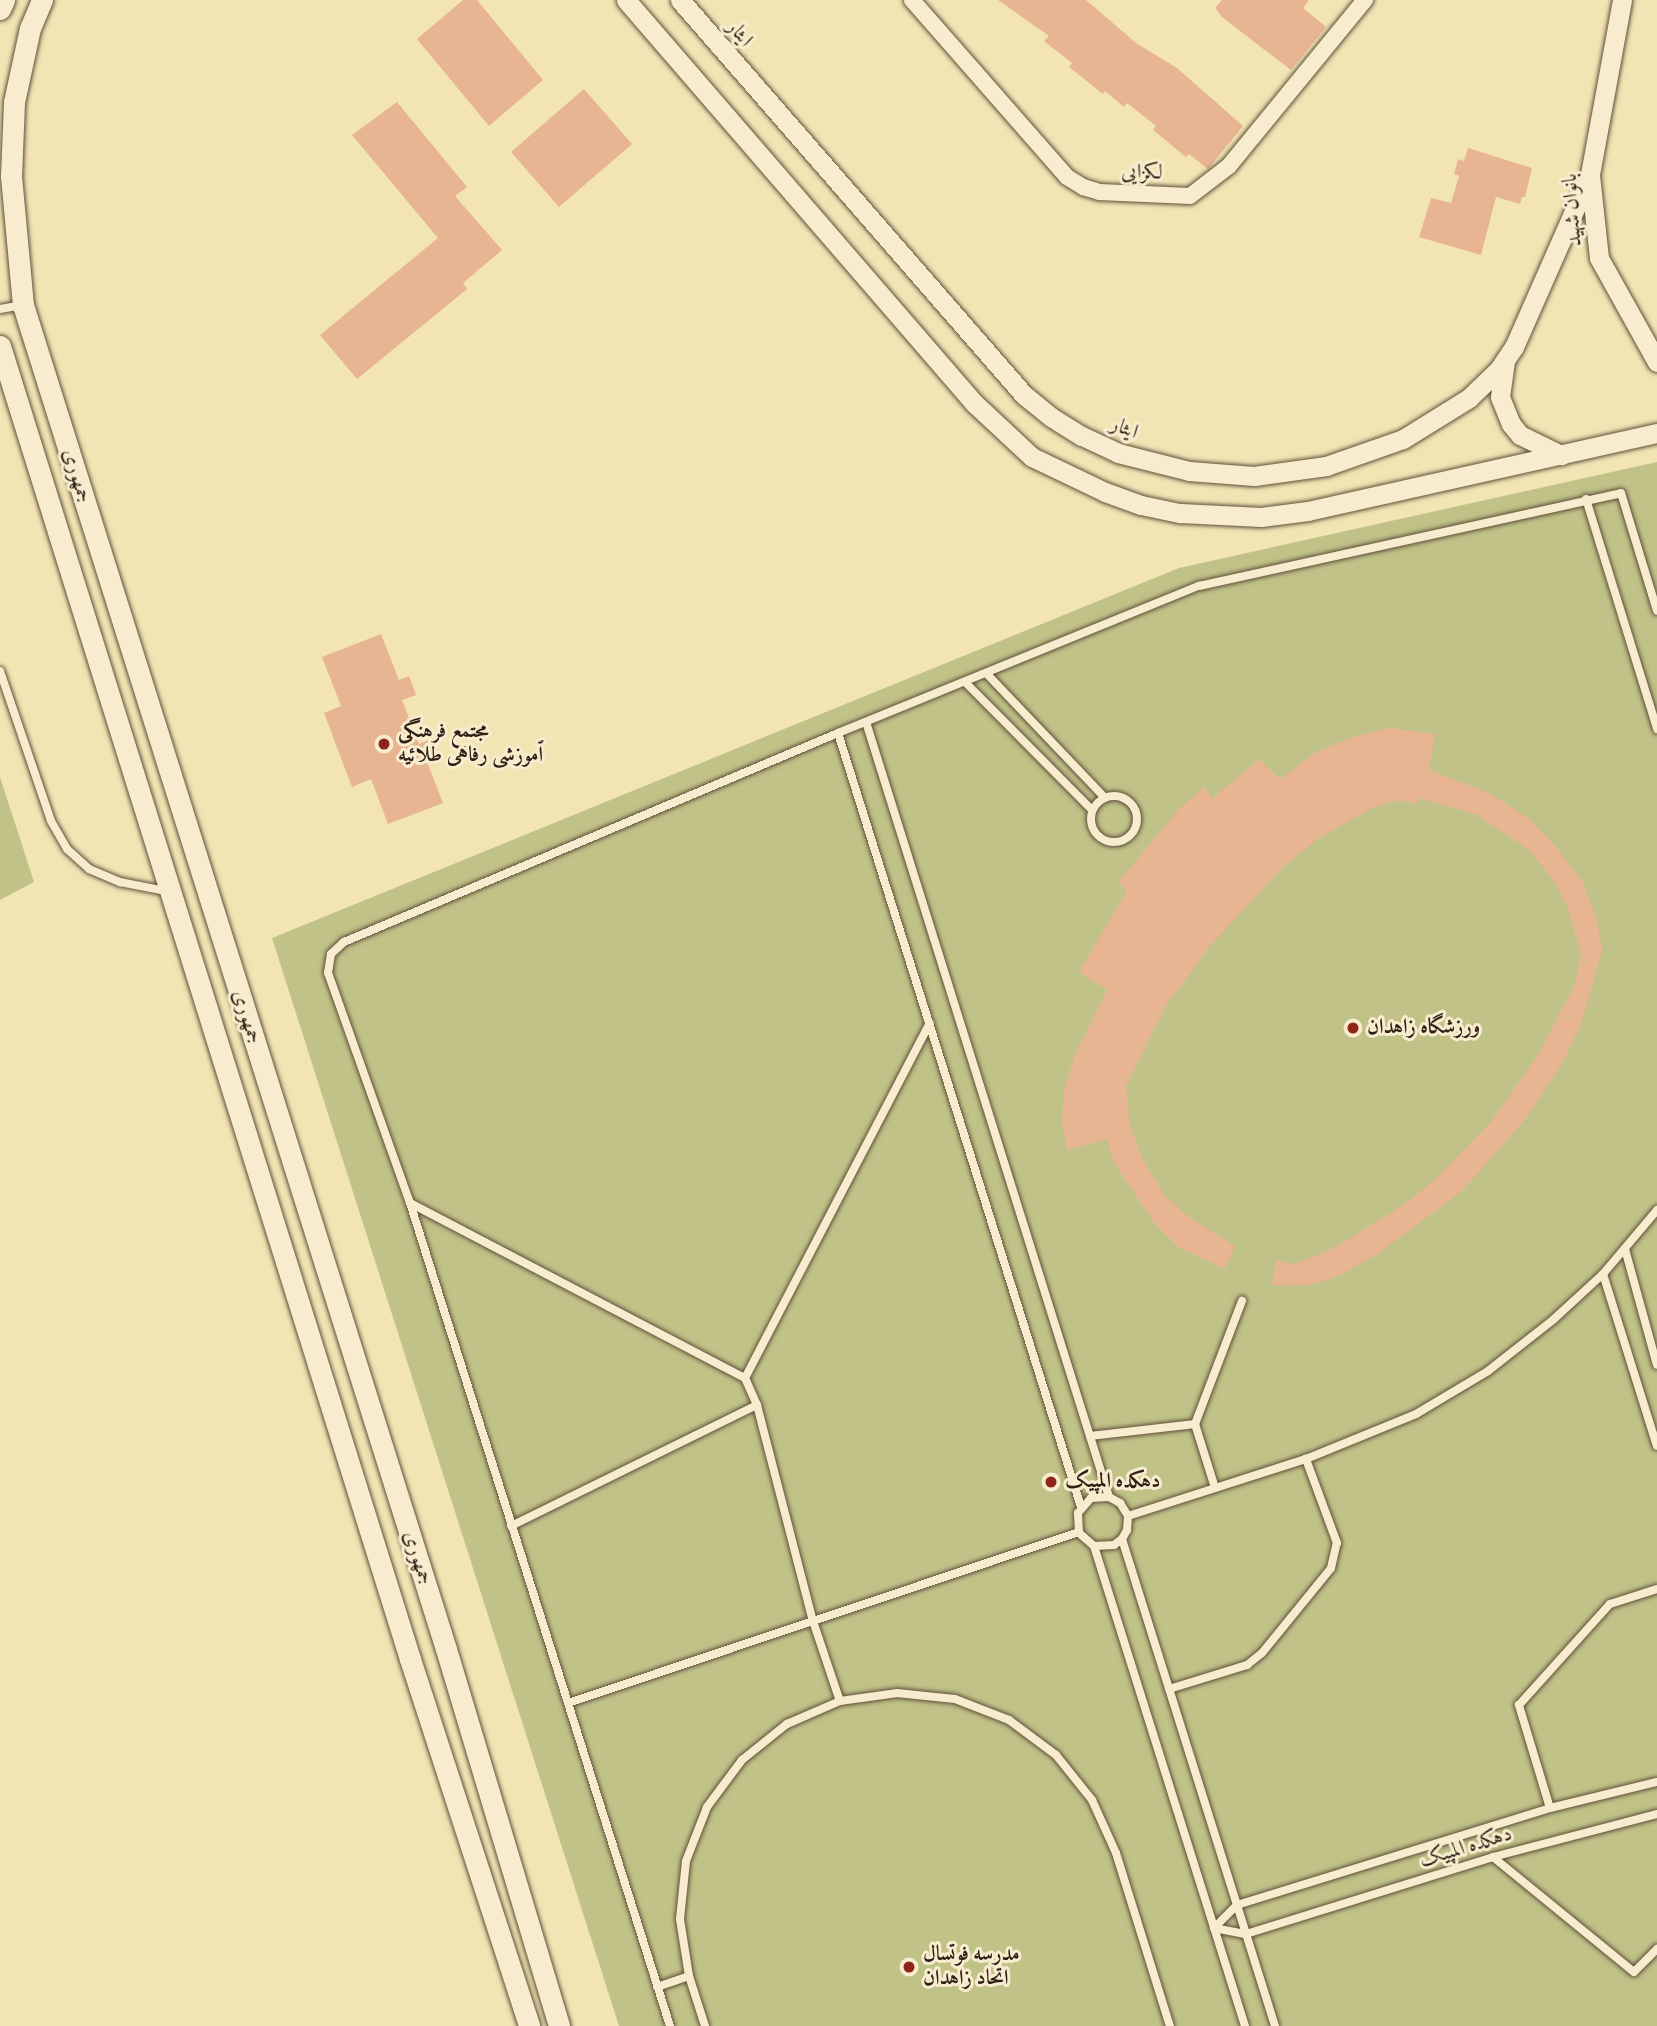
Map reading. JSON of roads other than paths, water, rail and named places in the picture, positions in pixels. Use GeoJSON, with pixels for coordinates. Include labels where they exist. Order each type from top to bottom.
{"type":"FeatureCollection","features":[{"type":"Feature","properties":{"kind":"main road"},"geometry":{"type":"LineString","coordinates":[[0,9],[4,0]]}},
{"type":"Feature","properties":{"kind":"main road","name":"جمهوری"},"geometry":{"type":"LineString","coordinates":[[42,0],[30,28],[14,102],[10,176],[23,305],[446,1649],[559,2026]]}},
{"type":"Feature","properties":{"kind":"main road","name":"جمهوری"},"geometry":{"type":"LineString","coordinates":[[0,346],[410,1660],[529,2026]]}},
{"type":"Feature","properties":{"kind":"main road"},"geometry":{"type":"LineString","coordinates":[[410,1660],[446,1649]]}},
{"type":"Feature","properties":{"kind":"street"},"geometry":{"type":"LineString","coordinates":[[626,0],[974,403],[1032,457],[1070,477],[1141,505],[1221,517],[1261,517],[1308,511],[1657,433]]}},
{"type":"Feature","properties":{"kind":"street","name":"ایثار"},"geometry":{"type":"LineString","coordinates":[[680,0],[1024,395],[1051,418],[1118,453],[1155,464],[1222,475],[1254,476],[1326,466],[1403,439],[1441,417],[1469,398],[1505,360],[1534,309],[1590,175]]}},
{"type":"Feature","properties":{"kind":"street","name":"لکزایی"},"geometry":{"type":"LineString","coordinates":[[912,0],[1067,177],[1083,187],[1099,192],[1190,196],[1229,166],[1365,0]]}},
{"type":"Feature","properties":{"kind":"street","name":"بانوان شهید"},"geometry":{"type":"LineString","coordinates":[[1622,0],[1590,175],[1599,258],[1657,362]]}},
{"type":"Feature","properties":{"kind":"street"},"geometry":{"type":"LineString","coordinates":[[1505,360],[1500,397],[1511,424],[1520,435],[1561,455]]}},
{"type":"Feature","properties":{"kind":"lane"},"geometry":{"type":"LineString","coordinates":[[0,309],[23,305]]}},
{"type":"Feature","properties":{"kind":"lane"},"geometry":{"type":"LineString","coordinates":[[670,2026],[410,1203],[328,973],[331,954],[344,942],[838,733],[1199,586],[1620,493],[1657,611]]}},
{"type":"Feature","properties":{"kind":"lane"},"geometry":{"type":"LineString","coordinates":[[1586,499],[1657,729]]}},
{"type":"Feature","properties":{"kind":"lane"},"geometry":{"type":"LineString","coordinates":[[986,673],[1104,797]]}},
{"type":"Feature","properties":{"kind":"lane"},"geometry":{"type":"LineString","coordinates":[[1,674],[51,821],[67,849],[89,869],[99,874],[120,882],[171,892]]}},
{"type":"Feature","properties":{"kind":"lane"},"geometry":{"type":"LineString","coordinates":[[965,682],[1092,810]]}},
{"type":"Feature","properties":{"kind":"lane"},"geometry":{"type":"LineString","coordinates":[[866,722],[1109,1497]]}},
{"type":"Feature","properties":{"kind":"lane"},"geometry":{"type":"LineString","coordinates":[[838,733],[1081,1507],[1077,1523],[1079,1532],[1094,1546],[1245,2026]]}},
{"type":"Feature","properties":{"kind":"lane"},"geometry":{"type":"LineString","coordinates":[[1114,795],[1130,802],[1137,819],[1130,836],[1114,843],[1097,836],[1090,819],[1092,810],[1104,797],[1114,795]]}},
{"type":"Feature","properties":{"kind":"lane"},"geometry":{"type":"LineString","coordinates":[[745,1378],[930,1023]]}},
{"type":"Feature","properties":{"kind":"lane"},"geometry":{"type":"LineString","coordinates":[[410,1203],[745,1378],[757,1405],[813,1621],[840,1701]]}},
{"type":"Feature","properties":{"kind":"lane"},"geometry":{"type":"LineString","coordinates":[[1128,1516],[1306,1459],[1416,1413],[1488,1371],[1554,1319],[1603,1274],[1657,1210]]}},
{"type":"Feature","properties":{"kind":"lane"},"geometry":{"type":"LineString","coordinates":[[1626,1249],[1657,1365]]}},
{"type":"Feature","properties":{"kind":"lane"},"geometry":{"type":"LineString","coordinates":[[1603,1274],[1657,1446]]}},
{"type":"Feature","properties":{"kind":"lane"},"geometry":{"type":"LineString","coordinates":[[1215,1488],[1195,1424],[1242,1301]]}},
{"type":"Feature","properties":{"kind":"lane"},"geometry":{"type":"LineString","coordinates":[[511,1525],[757,1405]]}},
{"type":"Feature","properties":{"kind":"lane"},"geometry":{"type":"LineString","coordinates":[[1090,1436],[1195,1424]]}},
{"type":"Feature","properties":{"kind":"lane"},"geometry":{"type":"LineString","coordinates":[[1169,1689],[1247,1665],[1262,1653],[1331,1568],[1337,1543],[1306,1459]]}},
{"type":"Feature","properties":{"kind":"lane"},"geometry":{"type":"LineString","coordinates":[[1081,1507],[1091,1498],[1109,1497],[1120,1503],[1128,1516],[1127,1530],[1122,1539],[1114,1545],[1094,1546]]}},
{"type":"Feature","properties":{"kind":"lane"},"geometry":{"type":"LineString","coordinates":[[568,1703],[1079,1532]]}},
{"type":"Feature","properties":{"kind":"lane"},"geometry":{"type":"LineString","coordinates":[[1122,1539],[1275,2026]]}},
{"type":"Feature","properties":{"kind":"lane"},"geometry":{"type":"LineString","coordinates":[[1550,1808],[1519,1705],[1610,1604],[1657,1589]]}},
{"type":"Feature","properties":{"kind":"lane"},"geometry":{"type":"LineString","coordinates":[[705,2026],[689,1976],[680,1919],[686,1861],[708,1807],[742,1760],[787,1724],[840,1701],[897,1693],[955,1699],[1009,1720],[1056,1755],[1092,1800],[1116,1853],[1170,2026]]}},
{"type":"Feature","properties":{"kind":"lane","name":"دهکده المپیک"},"geometry":{"type":"LineString","coordinates":[[1214,1928],[1237,1905],[1550,1808],[1657,1782]]}},
{"type":"Feature","properties":{"kind":"lane","name":"دهکده المپیک"},"geometry":{"type":"LineString","coordinates":[[1214,1928],[1246,1934],[1493,1857],[1657,1814]]}},
{"type":"Feature","properties":{"kind":"lane"},"geometry":{"type":"LineString","coordinates":[[1493,1857],[1634,1972],[1657,1949]]}},
{"type":"Feature","properties":{"kind":"lane"},"geometry":{"type":"LineString","coordinates":[[657,1987],[689,1976]]}},
{"type":"Feature","properties":{"kind":"place","name":"مجتمع فرهنگی ٱموزشی رفاهی طلائیه"},"geometry":{"type":"Point","coordinates":[384,744]}},
{"type":"Feature","properties":{"kind":"place","name":"ورزشگاه زاهدان"},"geometry":{"type":"Point","coordinates":[1353,1028]}},
{"type":"Feature","properties":{"kind":"place","name":"دهکده المپیک"},"geometry":{"type":"Point","coordinates":[1051,1482]}},
{"type":"Feature","properties":{"kind":"place","name":"مدرسه فوتسال اتحاد زاهدان"},"geometry":{"type":"Point","coordinates":[909,1967]}}]}
